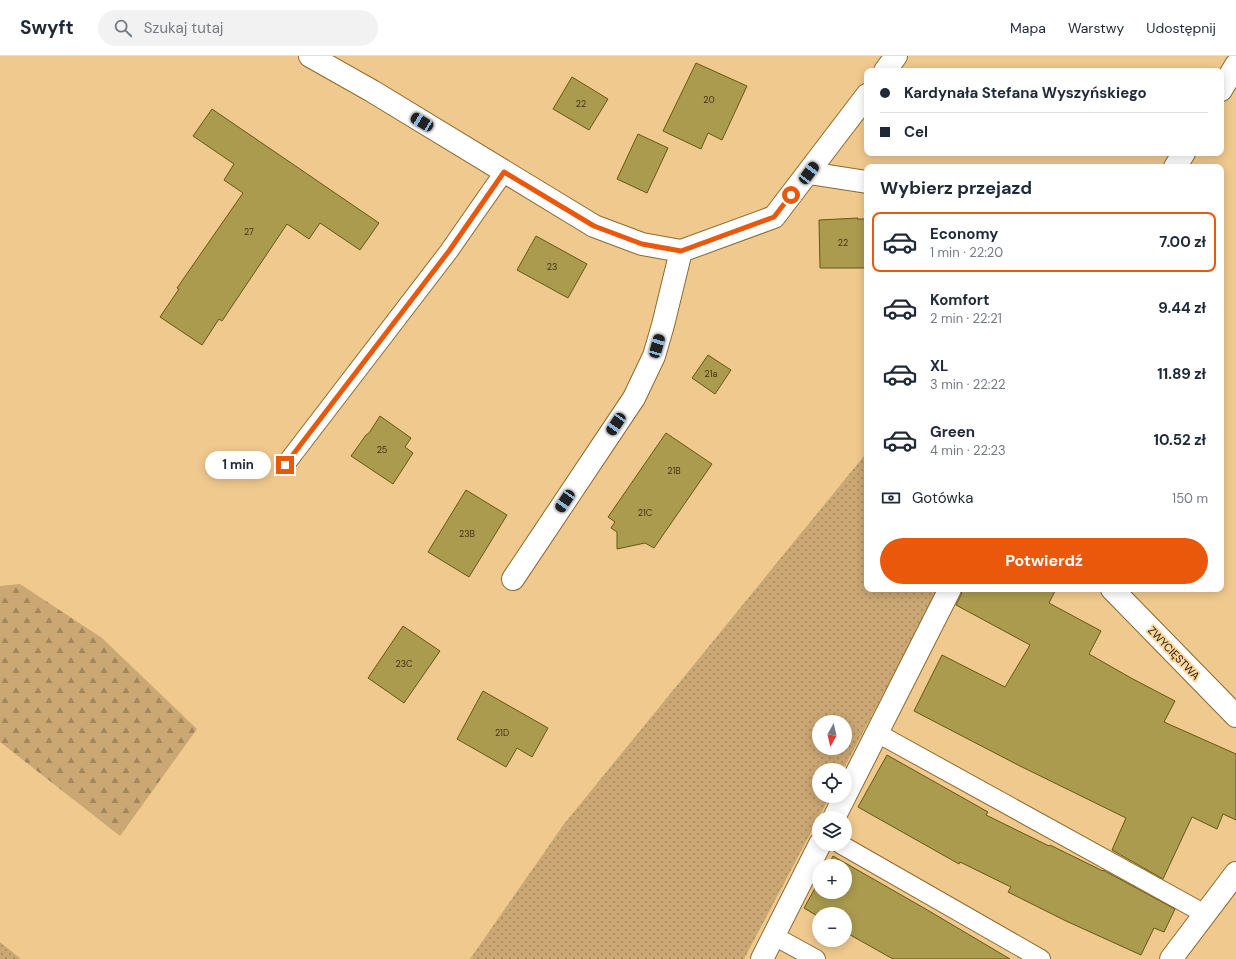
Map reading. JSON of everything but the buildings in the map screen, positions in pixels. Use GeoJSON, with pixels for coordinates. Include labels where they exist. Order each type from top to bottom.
{"type":"FeatureCollection","features":[{"type":"Feature","properties":{"kind":"street"},"geometry":{"type":"LineString","coordinates":[[310,56],[372,91],[594,226],[642,244],[681,251],[774,217],[864,99]]}},
{"type":"Feature","properties":{"kind":"street"},"geometry":{"type":"LineString","coordinates":[[887,68],[896,56]]}},
{"type":"Feature","properties":{"kind":"street"},"geometry":{"type":"LineString","coordinates":[[1224,85],[1236,65]]}},
{"type":"Feature","properties":{"kind":"street"},"geometry":{"type":"LineString","coordinates":[[809,173],[864,182]]}},
{"type":"Feature","properties":{"kind":"street"},"geometry":{"type":"LineString","coordinates":[[513,579],[634,398],[654,356],[681,251]]}},
{"type":"Feature","properties":{"kind":"street"},"geometry":{"type":"LineString","coordinates":[[852,782],[948,592]]}},
{"type":"Feature","properties":{"kind":"street","name":"ZWYCIĘSTWA"},"geometry":{"type":"LineString","coordinates":[[1115,592],[1236,716]]}},
{"type":"Feature","properties":{"kind":"street"},"geometry":{"type":"LineString","coordinates":[[762,959],[816,851]]}},
{"type":"Feature","properties":{"kind":"street"},"geometry":{"type":"LineString","coordinates":[[1171,959],[1236,873]]}},
{"type":"Feature","properties":{"kind":"lane"},"geometry":{"type":"LineString","coordinates":[[285,465],[449,251],[504,172]]}},
{"type":"Feature","properties":{"kind":"lane"},"geometry":{"type":"LineString","coordinates":[[877,733],[1205,914]]}},
{"type":"Feature","properties":{"kind":"lane"},"geometry":{"type":"LineString","coordinates":[[852,851],[1041,959]]}},
{"type":"Feature","properties":{"kind":"lane"},"geometry":{"type":"LineString","coordinates":[[774,936],[816,959]]}},
{"type":"Feature","properties":{"kind":"green space"},"geometry":{"type":"Polygon","coordinates":[[[864,456],[864,592],[937,592],[852,753],[852,715],[812,715],[812,755],[851,755],[847,763],[812,763],[812,803],[826,803],[822,811],[812,811],[812,830],[744,959],[470,959],[564,824],[864,456]]]}},
{"type":"Feature","properties":{"kind":"green space"},"geometry":{"type":"Polygon","coordinates":[[[20,584],[102,638],[197,729],[120,836],[0,742],[0,586],[20,584]]]}},
{"type":"Feature","properties":{"kind":"green space"},"geometry":{"type":"Polygon","coordinates":[[[0,942],[21,959],[0,959],[0,942]]]}},
{"type":"Feature","properties":{"kind":"route"},"geometry":{"type":"LineString","coordinates":[[285,465],[449,251],[504,172],[594,226],[642,244],[681,251],[774,217],[791,195]]}}]}
